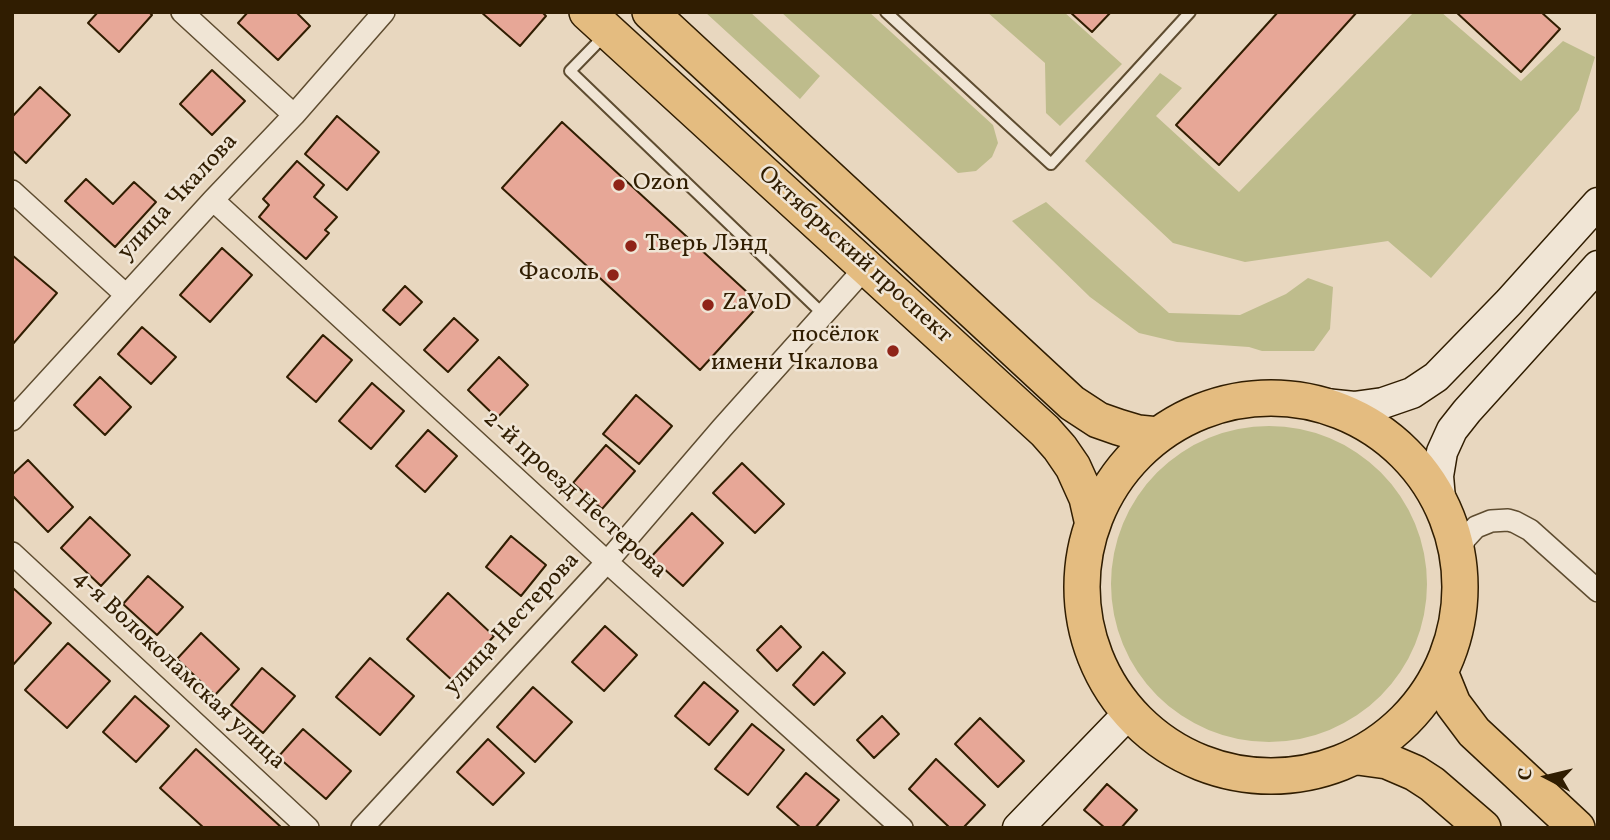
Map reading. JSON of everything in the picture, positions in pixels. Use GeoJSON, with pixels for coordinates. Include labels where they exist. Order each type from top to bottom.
{"type":"FeatureCollection","features":[{"type":"Feature","properties":{"kind":"main road","name":"Октябрьский проспект"},"geometry":{"type":"LineString","coordinates":[[650,12],[1072,403],[1089,415],[1118,427],[1158,435]]}},
{"type":"Feature","properties":{"kind":"main road","name":"Октябрьский проспект"},"geometry":{"type":"LineString","coordinates":[[598,22],[1053,439],[1078,477],[1092,520]]}},
{"type":"Feature","properties":{"kind":"main road"},"geometry":{"type":"LineString","coordinates":[[1325,404],[1359,419],[1391,441],[1418,468],[1440,499],[1454,535],[1458,554],[1460,594],[1454,634],[1440,672],[1418,706],[1391,734],[1358,757],[1322,771],[1274,777],[1245,775],[1208,766],[1173,749],[1142,726],[1129,713],[1104,675],[1094,654],[1083,610],[1082,564],[1092,520],[1115,480],[1158,435],[1191,415],[1228,403],[1286,397],[1325,404],[1369,406],[1398,399],[1424,386],[1509,302],[1598,203]]}},
{"type":"Feature","properties":{"kind":"main road"},"geometry":{"type":"LineString","coordinates":[[1440,499],[1438,476],[1442,452],[1452,430],[1598,266]]}},
{"type":"Feature","properties":{"kind":"main road"},"geometry":{"type":"LineString","coordinates":[[1440,672],[1453,704],[1474,732],[1577,828]]}},
{"type":"Feature","properties":{"kind":"main road"},"geometry":{"type":"LineString","coordinates":[[1018,828],[1129,713]]}},
{"type":"Feature","properties":{"kind":"main road"},"geometry":{"type":"LineString","coordinates":[[1358,757],[1387,761],[1415,773],[1432,784],[1483,828]]}},
{"type":"Feature","properties":{"kind":"street"},"geometry":{"type":"LineString","coordinates":[[182,12],[294,115]]}},
{"type":"Feature","properties":{"kind":"street","name":"улица Чкалова"},"geometry":{"type":"LineString","coordinates":[[12,420],[212,200],[294,115],[384,12]]}},
{"type":"Feature","properties":{"kind":"street"},"geometry":{"type":"LineString","coordinates":[[12,191],[126,295]]}},
{"type":"Feature","properties":{"kind":"street","name":"2-й проезд Нестерова"},"geometry":{"type":"LineString","coordinates":[[212,200],[902,828]]}},
{"type":"Feature","properties":{"kind":"street","name":"улица Нестерова"},"geometry":{"type":"LineString","coordinates":[[362,828],[607,562],[866,267]]}},
{"type":"Feature","properties":{"kind":"street"},"geometry":{"type":"LineString","coordinates":[[1458,554],[1465,539],[1476,527],[1491,521],[1516,522],[1530,530],[1598,591]]}},
{"type":"Feature","properties":{"kind":"street","name":"4-я Волоколамская улица"},"geometry":{"type":"LineString","coordinates":[[12,553],[308,828]]}},
{"type":"Feature","properties":{"kind":"lane"},"geometry":{"type":"LineString","coordinates":[[886,12],[1051,164],[1190,12]]}},
{"type":"Feature","properties":{"kind":"lane"},"geometry":{"type":"LineString","coordinates":[[598,22],[570,71],[824,315]]}},
{"type":"Feature","properties":{"kind":"shaded area"},"geometry":{"type":"Polygon","coordinates":[[[705,12],[750,12],[820,76],[800,99],[705,12]]]}},
{"type":"Feature","properties":{"kind":"shaded area"},"geometry":{"type":"Polygon","coordinates":[[[781,12],[869,12],[993,125],[998,143],[992,157],[976,171],[958,173],[781,12]]]}},
{"type":"Feature","properties":{"kind":"shaded area"},"geometry":{"type":"Polygon","coordinates":[[[987,12],[1064,12],[1122,64],[1060,126],[1046,113],[1045,63],[987,12]]]}},
{"type":"Feature","properties":{"kind":"shaded area"},"geometry":{"type":"Polygon","coordinates":[[[1414,12],[1441,12],[1521,81],[1563,41],[1595,57],[1579,110],[1431,278],[1388,241],[1245,262],[1173,243],[1085,161],[1160,73],[1182,88],[1156,116],[1239,192],[1414,12]]]}},
{"type":"Feature","properties":{"kind":"shaded area"},"geometry":{"type":"Polygon","coordinates":[[[1046,202],[1169,313],[1240,315],[1286,294],[1308,278],[1333,287],[1330,329],[1314,351],[1262,351],[1249,347],[1177,342],[1139,333],[1090,297],[1012,221],[1046,202]]]}},
{"type":"Feature","properties":{"kind":"shaded area"},"geometry":{"type":"Polygon","coordinates":[[[1253,426],[1285,426],[1315,432],[1344,444],[1381,472],[1401,496],[1415,523],[1427,568],[1427,600],[1415,645],[1401,672],[1381,696],[1344,724],[1315,736],[1285,742],[1253,742],[1223,736],[1194,724],[1157,696],[1137,672],[1117,630],[1111,600],[1111,568],[1117,538],[1129,509],[1157,472],[1181,452],[1223,432],[1253,426]]]}},
{"type":"Feature","properties":{"kind":"building"},"geometry":{"type":"Polygon","coordinates":[[[98,12],[149,12],[152,15],[119,52],[88,23],[98,12]]]}},
{"type":"Feature","properties":{"kind":"building"},"geometry":{"type":"Polygon","coordinates":[[[248,12],[296,12],[310,26],[278,60],[238,23],[248,12]]]}},
{"type":"Feature","properties":{"kind":"building"},"geometry":{"type":"Polygon","coordinates":[[[481,12],[542,12],[546,16],[520,46],[481,12]]]}},
{"type":"Feature","properties":{"kind":"building"},"geometry":{"type":"Polygon","coordinates":[[[1070,12],[1111,12],[1092,32],[1070,12]]]}},
{"type":"Feature","properties":{"kind":"building"},"geometry":{"type":"Polygon","coordinates":[[[1278,12],[1357,12],[1219,165],[1176,125],[1278,12]]]}},
{"type":"Feature","properties":{"kind":"building"},"geometry":{"type":"Polygon","coordinates":[[[1456,12],[1541,12],[1560,29],[1521,72],[1456,12]]]}},
{"type":"Feature","properties":{"kind":"building"},"geometry":{"type":"Polygon","coordinates":[[[212,70],[245,101],[212,135],[180,104],[212,70]]]}},
{"type":"Feature","properties":{"kind":"building"},"geometry":{"type":"Polygon","coordinates":[[[40,87],[70,115],[26,163],[12,150],[12,117],[40,87]]]}},
{"type":"Feature","properties":{"kind":"building"},"geometry":{"type":"Polygon","coordinates":[[[337,116],[379,152],[347,190],[305,154],[337,116]]]}},
{"type":"Feature","properties":{"kind":"building","name":"Тверь Лэнд"},"geometry":{"type":"Polygon","coordinates":[[[562,122],[760,304],[700,370],[502,188],[562,122]]]}},
{"type":"Feature","properties":{"kind":"building"},"geometry":{"type":"Polygon","coordinates":[[[297,161],[324,185],[314,197],[337,217],[325,230],[329,233],[306,259],[259,217],[269,205],[263,199],[297,161]]]}},
{"type":"Feature","properties":{"kind":"building"},"geometry":{"type":"Polygon","coordinates":[[[86,179],[113,204],[134,182],[156,202],[115,247],[65,201],[86,179]]]}},
{"type":"Feature","properties":{"kind":"building"},"geometry":{"type":"Polygon","coordinates":[[[222,248],[252,275],[210,322],[180,295],[222,248]]]}},
{"type":"Feature","properties":{"kind":"building"},"geometry":{"type":"Polygon","coordinates":[[[12,255],[57,293],[12,345],[12,255]]]}},
{"type":"Feature","properties":{"kind":"building"},"geometry":{"type":"Polygon","coordinates":[[[405,286],[422,302],[400,325],[383,310],[405,286]]]}},
{"type":"Feature","properties":{"kind":"building"},"geometry":{"type":"Polygon","coordinates":[[[454,318],[478,340],[448,372],[424,350],[454,318]]]}},
{"type":"Feature","properties":{"kind":"building"},"geometry":{"type":"Polygon","coordinates":[[[142,327],[176,357],[151,384],[118,354],[142,327]]]}},
{"type":"Feature","properties":{"kind":"building"},"geometry":{"type":"Polygon","coordinates":[[[323,335],[352,360],[316,402],[287,377],[323,335]]]}},
{"type":"Feature","properties":{"kind":"building"},"geometry":{"type":"Polygon","coordinates":[[[499,357],[528,385],[497,418],[468,390],[499,357]]]}},
{"type":"Feature","properties":{"kind":"building"},"geometry":{"type":"Polygon","coordinates":[[[100,377],[131,407],[105,435],[74,405],[100,377]]]}},
{"type":"Feature","properties":{"kind":"building"},"geometry":{"type":"Polygon","coordinates":[[[372,383],[404,411],[371,449],[339,421],[372,383]]]}},
{"type":"Feature","properties":{"kind":"building"},"geometry":{"type":"Polygon","coordinates":[[[636,395],[672,426],[639,464],[603,434],[636,395]]]}},
{"type":"Feature","properties":{"kind":"building"},"geometry":{"type":"Polygon","coordinates":[[[428,430],[457,456],[425,492],[396,466],[428,430]]]}},
{"type":"Feature","properties":{"kind":"building"},"geometry":{"type":"Polygon","coordinates":[[[606,445],[635,471],[602,509],[573,483],[606,445]]]}},
{"type":"Feature","properties":{"kind":"building"},"geometry":{"type":"Polygon","coordinates":[[[28,460],[73,507],[48,532],[12,495],[12,475],[28,460]]]}},
{"type":"Feature","properties":{"kind":"building"},"geometry":{"type":"Polygon","coordinates":[[[742,463],[784,504],[755,533],[713,493],[742,463]]]}},
{"type":"Feature","properties":{"kind":"building"},"geometry":{"type":"Polygon","coordinates":[[[692,513],[723,543],[683,586],[651,557],[692,513]]]}},
{"type":"Feature","properties":{"kind":"building"},"geometry":{"type":"Polygon","coordinates":[[[90,517],[130,555],[101,586],[61,548],[90,517]]]}},
{"type":"Feature","properties":{"kind":"building"},"geometry":{"type":"Polygon","coordinates":[[[511,536],[546,565],[521,596],[486,567],[511,536]]]}},
{"type":"Feature","properties":{"kind":"building"},"geometry":{"type":"Polygon","coordinates":[[[148,576],[183,607],[157,635],[123,604],[148,576]]]}},
{"type":"Feature","properties":{"kind":"building"},"geometry":{"type":"Polygon","coordinates":[[[12,589],[51,623],[12,666],[12,589]]]}},
{"type":"Feature","properties":{"kind":"building"},"geometry":{"type":"Polygon","coordinates":[[[448,593],[494,636],[453,681],[407,639],[448,593]]]}},
{"type":"Feature","properties":{"kind":"building"},"geometry":{"type":"Polygon","coordinates":[[[605,626],[637,655],[604,691],[572,662],[605,626]]]}},
{"type":"Feature","properties":{"kind":"building"},"geometry":{"type":"Polygon","coordinates":[[[781,626],[801,647],[777,671],[757,650],[781,626]]]}},
{"type":"Feature","properties":{"kind":"building"},"geometry":{"type":"Polygon","coordinates":[[[201,633],[239,669],[215,695],[177,659],[201,633]]]}},
{"type":"Feature","properties":{"kind":"building"},"geometry":{"type":"Polygon","coordinates":[[[68,643],[110,681],[67,728],[25,690],[68,643]]]}},
{"type":"Feature","properties":{"kind":"building"},"geometry":{"type":"Polygon","coordinates":[[[823,652],[845,673],[814,705],[793,685],[823,652]]]}},
{"type":"Feature","properties":{"kind":"building"},"geometry":{"type":"Polygon","coordinates":[[[370,658],[414,696],[380,735],[336,697],[370,658]]]}},
{"type":"Feature","properties":{"kind":"building"},"geometry":{"type":"Polygon","coordinates":[[[262,668],[295,696],[263,733],[231,705],[262,668]]]}},
{"type":"Feature","properties":{"kind":"building"},"geometry":{"type":"Polygon","coordinates":[[[704,682],[738,711],[709,745],[675,716],[704,682]]]}},
{"type":"Feature","properties":{"kind":"building"},"geometry":{"type":"Polygon","coordinates":[[[533,687],[572,722],[535,762],[497,727],[533,687]]]}},
{"type":"Feature","properties":{"kind":"building"},"geometry":{"type":"Polygon","coordinates":[[[135,696],[169,726],[136,762],[103,732],[135,696]]]}},
{"type":"Feature","properties":{"kind":"building"},"geometry":{"type":"Polygon","coordinates":[[[882,716],[899,734],[874,758],[857,740],[882,716]]]}},
{"type":"Feature","properties":{"kind":"building"},"geometry":{"type":"Polygon","coordinates":[[[980,718],[1024,761],[998,787],[955,744],[980,718]]]}},
{"type":"Feature","properties":{"kind":"building"},"geometry":{"type":"Polygon","coordinates":[[[752,724],[784,750],[748,795],[715,769],[752,724]]]}},
{"type":"Feature","properties":{"kind":"building"},"geometry":{"type":"Polygon","coordinates":[[[303,729],[351,771],[326,799],[278,757],[303,729]]]}},
{"type":"Feature","properties":{"kind":"building"},"geometry":{"type":"Polygon","coordinates":[[[488,739],[524,773],[493,805],[457,772],[488,739]]]}},
{"type":"Feature","properties":{"kind":"building"},"geometry":{"type":"Polygon","coordinates":[[[196,749],[282,828],[204,828],[160,788],[196,749]]]}},
{"type":"Feature","properties":{"kind":"building"},"geometry":{"type":"Polygon","coordinates":[[[936,759],[985,805],[963,828],[950,828],[909,789],[936,759]]]}},
{"type":"Feature","properties":{"kind":"building"},"geometry":{"type":"Polygon","coordinates":[[[806,773],[839,800],[815,828],[801,828],[777,807],[806,773]]]}},
{"type":"Feature","properties":{"kind":"building"},"geometry":{"type":"Polygon","coordinates":[[[1107,784],[1137,810],[1121,828],[1105,828],[1084,810],[1107,784]]]}},
{"type":"Feature","properties":{"kind":"place","name":"Ozon"},"geometry":{"type":"Point","coordinates":[619,185]}},
{"type":"Feature","properties":{"kind":"place","name":"Тверь Лэнд"},"geometry":{"type":"Point","coordinates":[631,246]}},
{"type":"Feature","properties":{"kind":"place","name":"Фасоль"},"geometry":{"type":"Point","coordinates":[613,275]}},
{"type":"Feature","properties":{"kind":"place","name":"ZaVoD"},"geometry":{"type":"Point","coordinates":[708,305]}},
{"type":"Feature","properties":{"kind":"place","name":"посёлок имени Чкалова"},"geometry":{"type":"Point","coordinates":[893,351]}}]}
